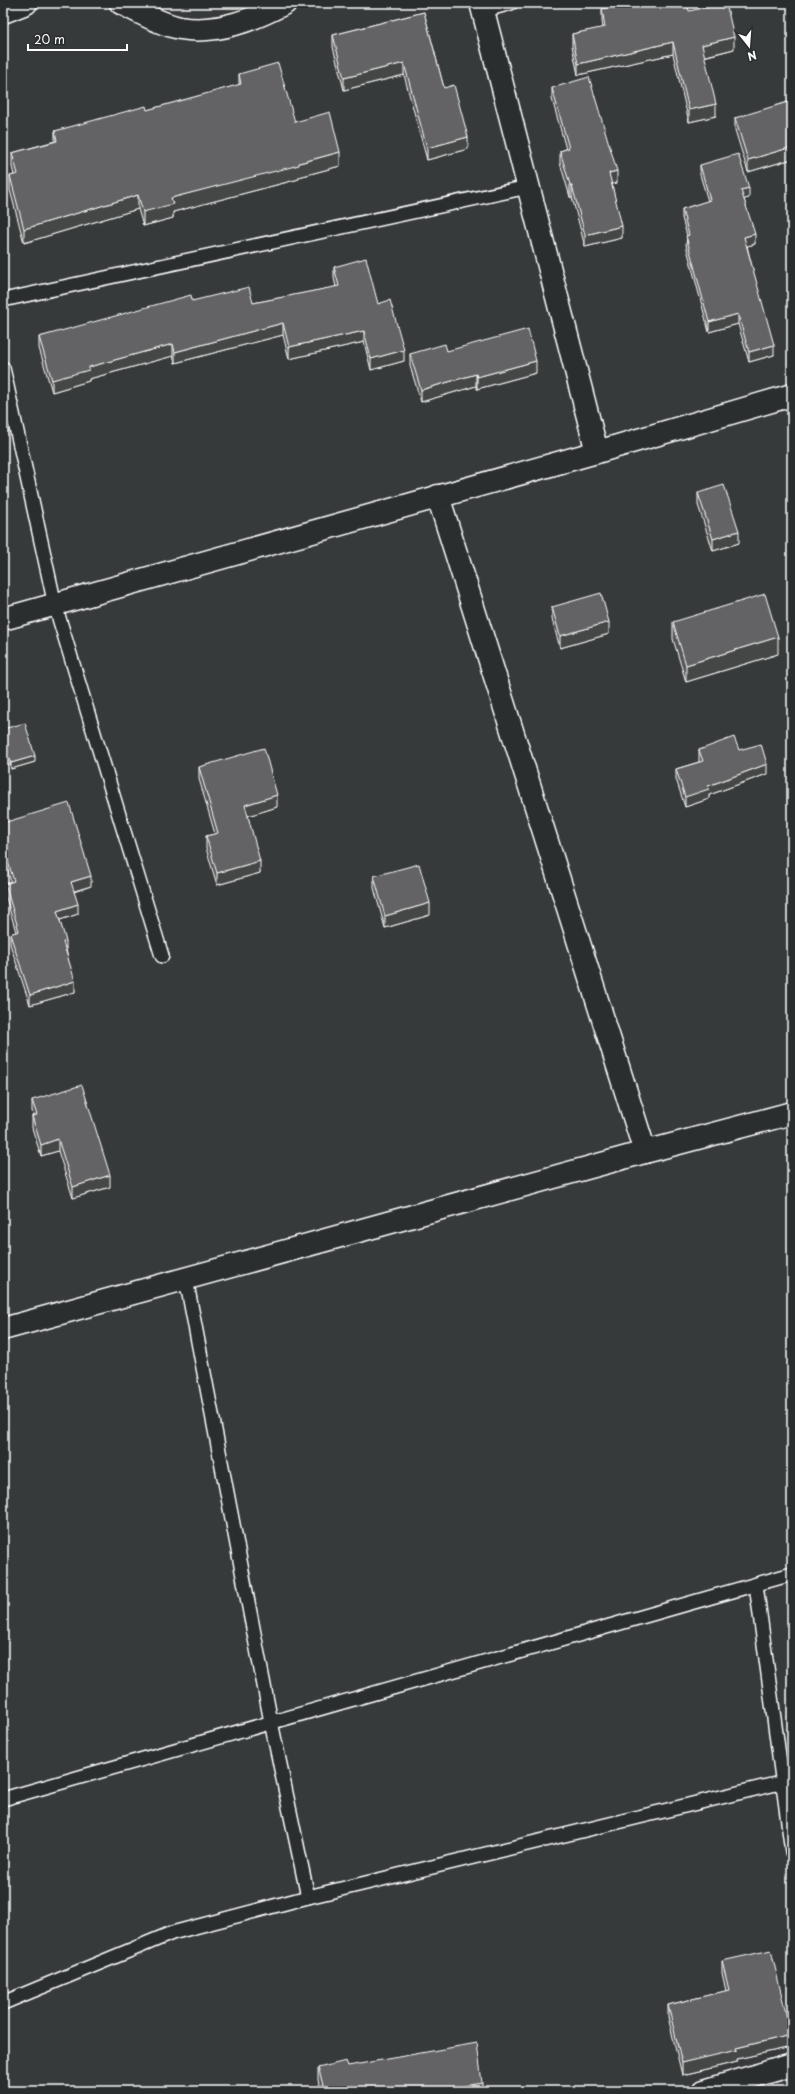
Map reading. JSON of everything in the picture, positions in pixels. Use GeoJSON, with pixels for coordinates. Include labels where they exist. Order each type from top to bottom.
{"type":"FeatureCollection","features":[{"type":"Feature","properties":{"kind":"street"},"geometry":{"type":"LineString","coordinates":[[3,12],[14,6],[26,3]]}},
{"type":"Feature","properties":{"kind":"street"},"geometry":{"type":"LineString","coordinates":[[121,3],[145,15],[179,28],[210,30],[260,15],[285,3]]}},
{"type":"Feature","properties":{"kind":"street"},"geometry":{"type":"LineString","coordinates":[[482,7],[597,452]]}},
{"type":"Feature","properties":{"kind":"street"},"geometry":{"type":"LineString","coordinates":[[3,619],[438,496],[791,400]]}},
{"type":"Feature","properties":{"kind":"street"},"geometry":{"type":"LineString","coordinates":[[438,496],[645,1152]]}},
{"type":"Feature","properties":{"kind":"street"},"geometry":{"type":"LineString","coordinates":[[3,1329],[645,1152],[792,1114]]}},
{"type":"Feature","properties":{"kind":"street"},"geometry":{"type":"LineString","coordinates":[[704,2091],[792,2065]]}},
{"type":"Feature","properties":{"kind":"lane"},"geometry":{"type":"LineString","coordinates":[[482,7],[511,3]]}},
{"type":"Feature","properties":{"kind":"lane"},"geometry":{"type":"LineString","coordinates":[[3,300],[528,187]]}},
{"type":"Feature","properties":{"kind":"lane"},"geometry":{"type":"LineString","coordinates":[[3,368],[55,605],[162,956]]}},
{"type":"Feature","properties":{"kind":"lane"},"geometry":{"type":"LineString","coordinates":[[186,1279],[271,1722],[308,1897]]}},
{"type":"Feature","properties":{"kind":"lane"},"geometry":{"type":"LineString","coordinates":[[3,1799],[792,1574]]}},
{"type":"Feature","properties":{"kind":"lane"},"geometry":{"type":"LineString","coordinates":[[756,1585],[787,1781],[792,1852]]}},
{"type":"Feature","properties":{"kind":"lane"},"geometry":{"type":"LineString","coordinates":[[3,2003],[172,1933],[308,1897],[787,1781]]}},
{"type":"Feature","properties":{"kind":"building"},"geometry":{"type":"Polygon","coordinates":[[[628,3],[687,3],[689,11],[726,3],[734,37],[702,45],[716,104],[689,110],[673,42],[578,64],[572,34],[605,27],[602,9],[628,3]]]}},
{"type":"Feature","properties":{"kind":"building"},"geometry":{"type":"Polygon","coordinates":[[[424,12],[444,88],[454,85],[468,137],[427,148],[404,63],[344,78],[333,35],[424,12]]]}},
{"type":"Feature","properties":{"kind":"building"},"geometry":{"type":"Polygon","coordinates":[[[278,63],[295,122],[330,112],[340,152],[299,163],[299,165],[171,198],[173,204],[143,212],[138,195],[24,229],[10,176],[18,174],[12,153],[57,141],[55,131],[146,106],[147,110],[241,84],[239,74],[278,63]]]}},
{"type":"Feature","properties":{"kind":"building"},"geometry":{"type":"Polygon","coordinates":[[[589,77],[617,171],[609,173],[622,226],[585,235],[572,185],[570,185],[560,151],[569,148],[552,88],[589,77]]]}},
{"type":"Feature","properties":{"kind":"building"},"geometry":{"type":"Polygon","coordinates":[[[791,101],[792,147],[748,160],[735,118],[791,101]]]}},
{"type":"Feature","properties":{"kind":"building"},"geometry":{"type":"Polygon","coordinates":[[[738,154],[749,188],[741,190],[755,234],[744,237],[774,345],[749,352],[738,314],[709,322],[686,236],[689,235],[682,209],[710,200],[700,165],[738,154]]]}},
{"type":"Feature","properties":{"kind":"building"},"geometry":{"type":"Polygon","coordinates":[[[366,258],[378,304],[390,300],[404,350],[371,359],[364,331],[289,347],[283,323],[175,352],[173,344],[89,367],[89,370],[52,380],[39,337],[191,295],[192,301],[249,287],[253,303],[339,286],[334,267],[366,258]]]}},
{"type":"Feature","properties":{"kind":"building"},"geometry":{"type":"Polygon","coordinates":[[[528,329],[536,361],[477,377],[476,374],[421,390],[410,354],[445,344],[447,351],[528,329]]]}},
{"type":"Feature","properties":{"kind":"building"},"geometry":{"type":"Polygon","coordinates":[[[724,485],[739,531],[713,539],[698,493],[724,485]]]}},
{"type":"Feature","properties":{"kind":"building"},"geometry":{"type":"Polygon","coordinates":[[[601,593],[609,622],[560,636],[552,607],[601,593]]]}},
{"type":"Feature","properties":{"kind":"building"},"geometry":{"type":"Polygon","coordinates":[[[765,594],[778,637],[686,665],[673,622],[765,594]]]}},
{"type":"Feature","properties":{"kind":"building"},"geometry":{"type":"Polygon","coordinates":[[[25,723],[35,756],[11,763],[10,758],[3,760],[3,729],[25,723]]]}},
{"type":"Feature","properties":{"kind":"building"},"geometry":{"type":"Polygon","coordinates":[[[734,737],[739,750],[761,744],[767,764],[708,786],[709,789],[685,797],[676,769],[703,761],[699,750],[734,737]]]}},
{"type":"Feature","properties":{"kind":"building"},"geometry":{"type":"Polygon","coordinates":[[[264,748],[277,795],[245,805],[260,861],[217,873],[206,836],[218,833],[199,767],[264,748]]]}},
{"type":"Feature","properties":{"kind":"building"},"geometry":{"type":"Polygon","coordinates":[[[69,803],[91,876],[71,882],[78,904],[57,911],[66,941],[63,942],[75,981],[30,995],[10,934],[19,931],[5,884],[14,881],[3,846],[3,823],[69,803]]]}},
{"type":"Feature","properties":{"kind":"building"},"geometry":{"type":"Polygon","coordinates":[[[419,864],[430,903],[385,916],[374,876],[419,864]]]}},
{"type":"Feature","properties":{"kind":"building"},"geometry":{"type":"Polygon","coordinates":[[[82,1085],[110,1175],[73,1187],[58,1139],[41,1145],[32,1116],[37,1115],[32,1100],[82,1085]]]}},
{"type":"Feature","properties":{"kind":"building"},"geometry":{"type":"Polygon","coordinates":[[[771,1950],[791,2035],[682,2063],[668,2005],[729,1990],[722,1961],[771,1950]]]}},
{"type":"Feature","properties":{"kind":"building"},"geometry":{"type":"Polygon","coordinates":[[[477,2043],[482,2083],[446,2089],[447,2091],[325,2091],[318,2068],[346,2061],[348,2066],[477,2043]]]}}]}
